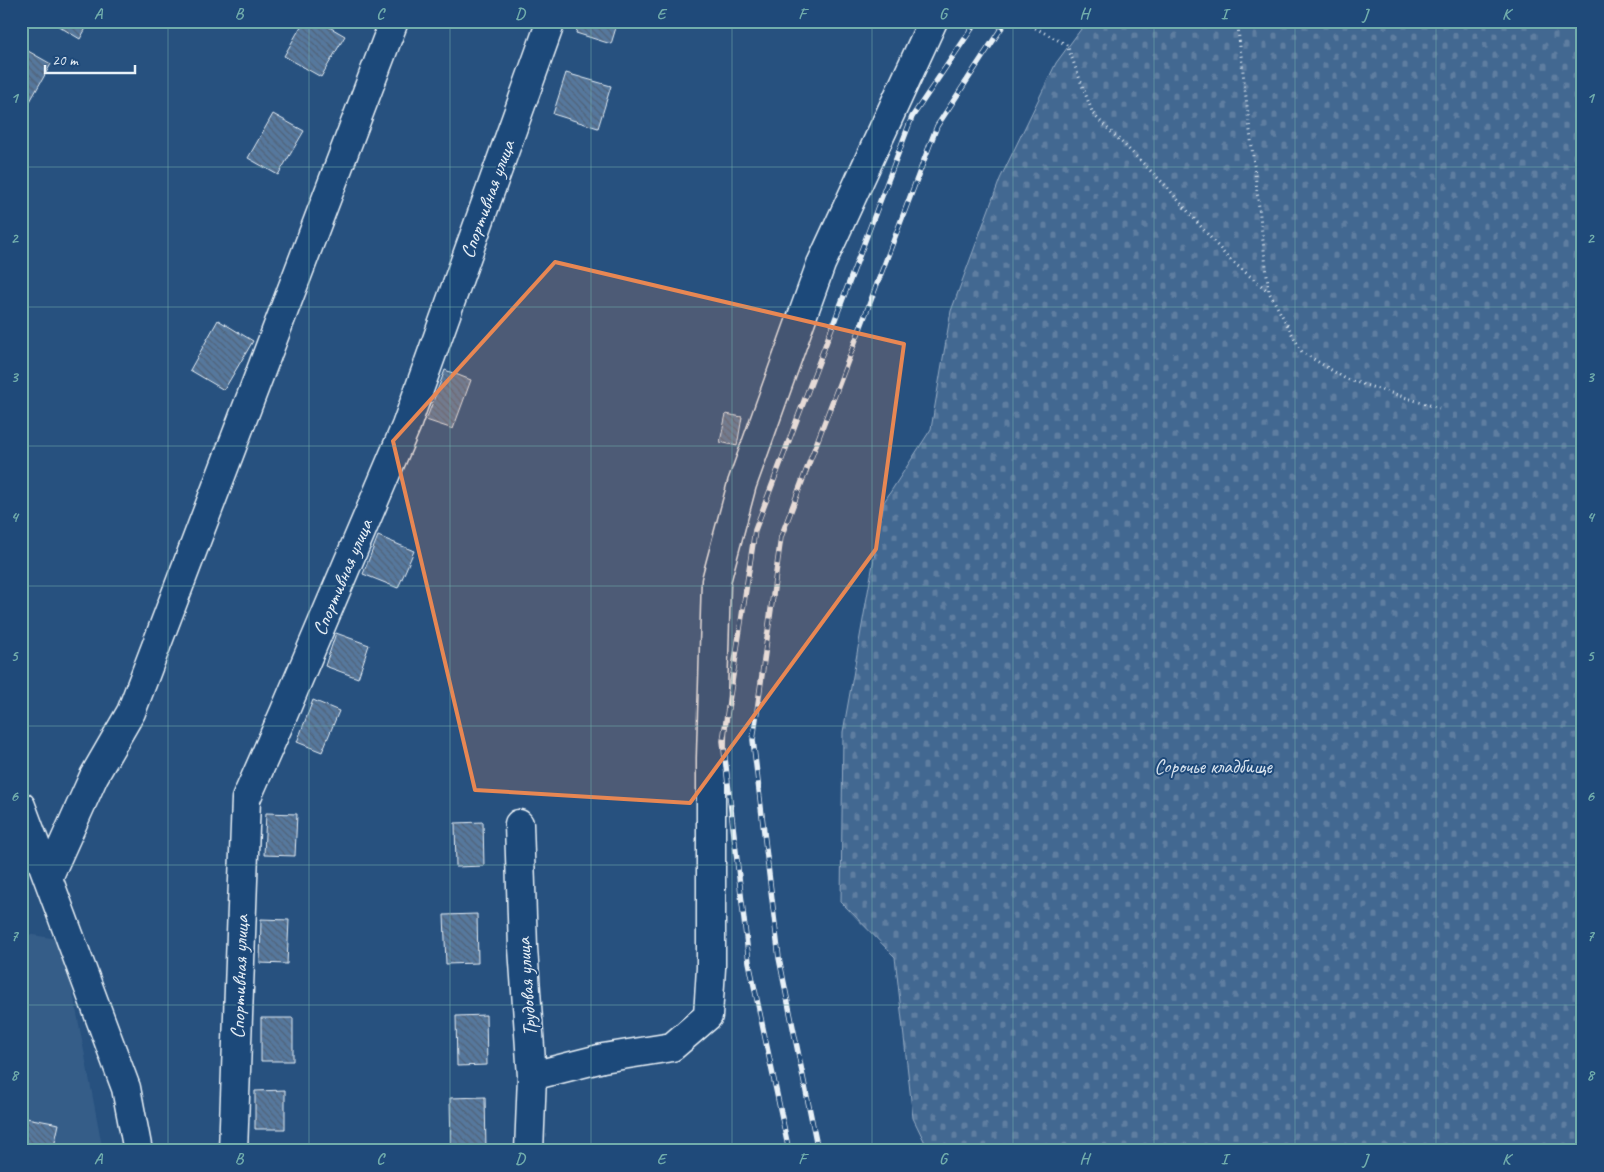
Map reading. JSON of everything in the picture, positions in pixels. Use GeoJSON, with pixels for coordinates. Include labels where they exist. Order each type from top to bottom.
{"type":"FeatureCollection","features":[{"type":"Feature","properties":{"kind":"street"},"geometry":{"type":"LineString","coordinates":[[48,878],[94,776],[131,712],[394,21]]}},
{"type":"Feature","properties":{"kind":"street","name":"Спортивная улица"},"geometry":{"type":"LineString","coordinates":[[233,1151],[246,799],[406,426],[551,21]]}},
{"type":"Feature","properties":{"kind":"street"},"geometry":{"type":"LineString","coordinates":[[532,1076],[603,1058],[672,1047],[708,1016],[711,968],[711,758],[716,581],[742,484],[821,264],[933,21]]}},
{"type":"Feature","properties":{"kind":"street"},"geometry":{"type":"LineString","coordinates":[[21,806],[126,1088],[138,1151]]}},
{"type":"Feature","properties":{"kind":"street","name":"Трудовая улица"},"geometry":{"type":"LineString","coordinates":[[519,824],[523,948],[532,1076],[529,1151]]}},
{"type":"Feature","properties":{"kind":"path"},"geometry":{"type":"LineString","coordinates":[[1022,21],[1067,45],[1093,114],[1166,186],[1228,258],[1269,292],[1302,352],[1346,379],[1439,408]]}},
{"type":"Feature","properties":{"kind":"path"},"geometry":{"type":"LineString","coordinates":[[1237,21],[1269,292]]}},
{"type":"Feature","properties":{"kind":"highlighted area"},"geometry":{"type":"Polygon","coordinates":[[[555,262],[904,344],[876,549],[690,803],[475,790],[393,441],[555,262]]]}},
{"type":"Feature","properties":{"kind":"shaded area"},"geometry":{"type":"Polygon","coordinates":[[[21,933],[63,940],[103,1151],[21,1151],[21,933]]]}},
{"type":"Feature","properties":{"kind":"green space","name":"Сорочье кладбище"},"geometry":{"type":"Polygon","coordinates":[[[1087,21],[1583,21],[1583,1151],[929,1151],[913,1118],[895,957],[841,902],[843,732],[884,502],[931,429],[951,311],[1000,179],[1056,63],[1087,21]]]}},
{"type":"Feature","properties":{"kind":"building"},"geometry":{"type":"Polygon","coordinates":[[[50,21],[90,21],[80,39],[50,21]]]}},
{"type":"Feature","properties":{"kind":"building"},"geometry":{"type":"Polygon","coordinates":[[[304,21],[319,21],[345,36],[321,77],[284,56],[304,21]]]}},
{"type":"Feature","properties":{"kind":"building"},"geometry":{"type":"Polygon","coordinates":[[[579,21],[618,21],[611,44],[576,33],[579,21]]]}},
{"type":"Feature","properties":{"kind":"building"},"geometry":{"type":"Polygon","coordinates":[[[21,47],[51,64],[29,103],[21,99],[21,47]]]}},
{"type":"Feature","properties":{"kind":"building"},"geometry":{"type":"Polygon","coordinates":[[[566,73],[611,86],[598,128],[553,114],[566,73]]]}},
{"type":"Feature","properties":{"kind":"building"},"geometry":{"type":"Polygon","coordinates":[[[273,114],[304,131],[278,175],[248,158],[273,114]]]}},
{"type":"Feature","properties":{"kind":"building"},"geometry":{"type":"Polygon","coordinates":[[[218,320],[253,341],[224,390],[190,370],[218,320]]]}},
{"type":"Feature","properties":{"kind":"building"},"geometry":{"type":"Polygon","coordinates":[[[445,370],[471,380],[453,429],[426,420],[445,370]]]}},
{"type":"Feature","properties":{"kind":"building"},"geometry":{"type":"Polygon","coordinates":[[[726,414],[742,417],[737,446],[720,442],[726,414]]]}},
{"type":"Feature","properties":{"kind":"building"},"geometry":{"type":"Polygon","coordinates":[[[378,536],[414,551],[398,588],[363,574],[378,536]]]}},
{"type":"Feature","properties":{"kind":"building"},"geometry":{"type":"Polygon","coordinates":[[[336,633],[369,645],[358,678],[325,666],[336,633]]]}},
{"type":"Feature","properties":{"kind":"building"},"geometry":{"type":"Polygon","coordinates":[[[313,700],[339,711],[322,752],[297,742],[313,700]]]}},
{"type":"Feature","properties":{"kind":"building"},"geometry":{"type":"Polygon","coordinates":[[[266,813],[297,814],[295,856],[264,855],[266,813]]]}},
{"type":"Feature","properties":{"kind":"building"},"geometry":{"type":"Polygon","coordinates":[[[483,822],[484,866],[456,867],[455,823],[483,822]]]}},
{"type":"Feature","properties":{"kind":"building"},"geometry":{"type":"Polygon","coordinates":[[[477,914],[478,963],[446,964],[444,915],[477,914]]]}},
{"type":"Feature","properties":{"kind":"building"},"geometry":{"type":"Polygon","coordinates":[[[261,919],[289,920],[287,964],[260,963],[261,919]]]}},
{"type":"Feature","properties":{"kind":"building"},"geometry":{"type":"Polygon","coordinates":[[[486,1015],[487,1065],[457,1066],[456,1016],[486,1015]]]}},
{"type":"Feature","properties":{"kind":"building"},"geometry":{"type":"Polygon","coordinates":[[[261,1018],[293,1018],[293,1061],[261,1061],[261,1018]]]}},
{"type":"Feature","properties":{"kind":"building"},"geometry":{"type":"Polygon","coordinates":[[[285,1090],[285,1129],[255,1129],[255,1091],[285,1090]]]}},
{"type":"Feature","properties":{"kind":"building"},"geometry":{"type":"Polygon","coordinates":[[[485,1097],[486,1149],[451,1150],[450,1098],[485,1097]]]}},
{"type":"Feature","properties":{"kind":"building"},"geometry":{"type":"Polygon","coordinates":[[[21,1117],[59,1124],[53,1151],[21,1151],[21,1117]]]}},
{"type":"Feature","properties":{"kind":"railway"},"geometry":{"type":"LineString","coordinates":[[789,1151],[749,962],[723,741],[755,530],[912,117],[977,21]]}},
{"type":"Feature","properties":{"kind":"railway"},"geometry":{"type":"LineString","coordinates":[[818,1151],[779,958],[753,740],[781,537],[937,126],[1006,21]]}}]}
